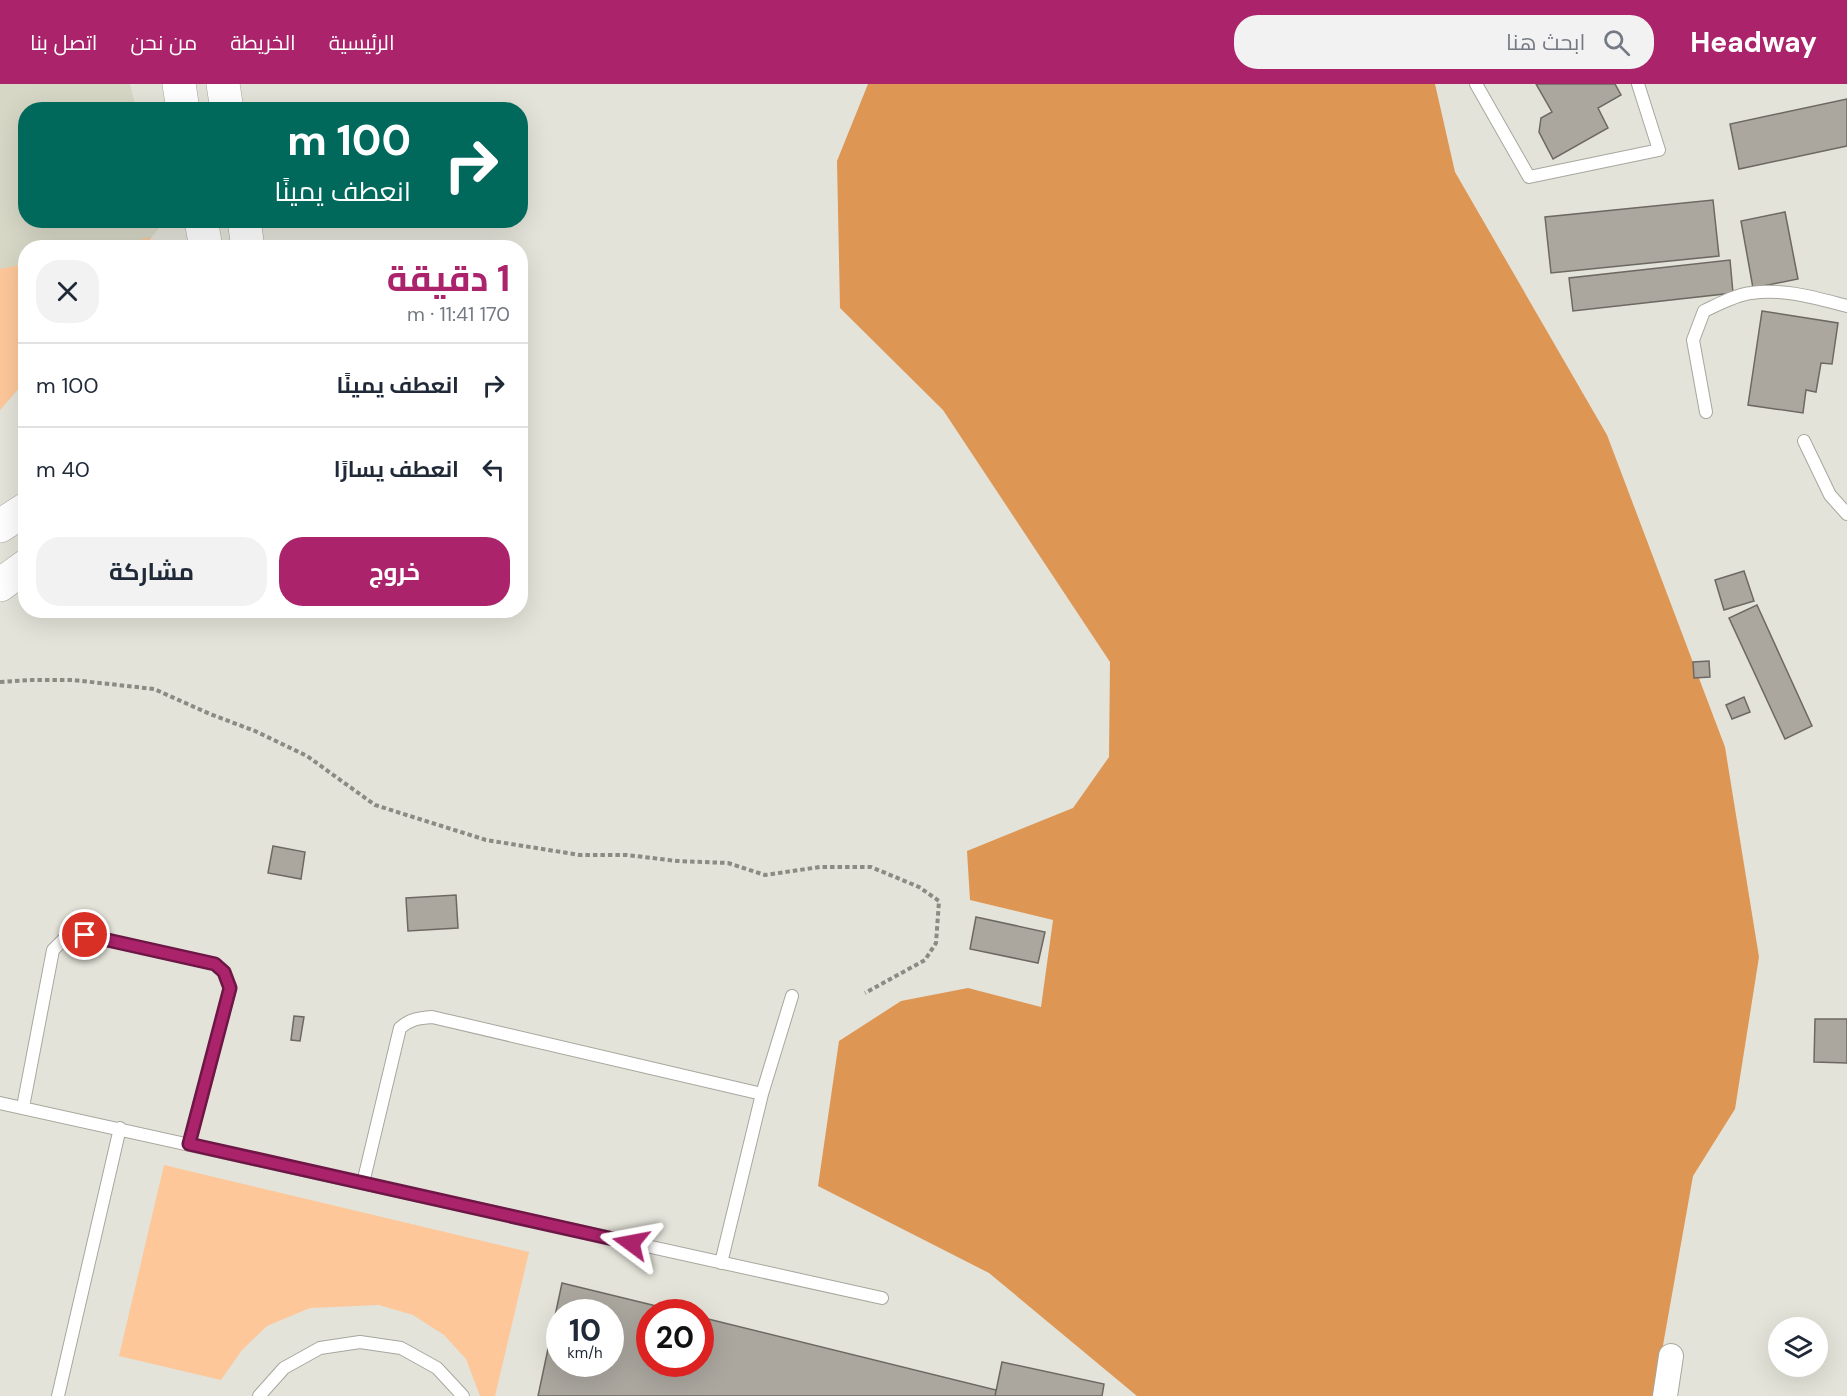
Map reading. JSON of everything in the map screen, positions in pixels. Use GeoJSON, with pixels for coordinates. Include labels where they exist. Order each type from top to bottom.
{"type":"FeatureCollection","features":[{"type":"Feature","properties":{"kind":"street"},"geometry":{"type":"LineString","coordinates":[[179,84],[182,102]]}},
{"type":"Feature","properties":{"kind":"street"},"geometry":{"type":"LineString","coordinates":[[223,84],[226,102]]}},
{"type":"Feature","properties":{"kind":"street"},"geometry":{"type":"LineString","coordinates":[[0,526],[18,514]]}},
{"type":"Feature","properties":{"kind":"street"},"geometry":{"type":"LineString","coordinates":[[0,585],[18,572]]}},
{"type":"Feature","properties":{"kind":"street"},"geometry":{"type":"LineString","coordinates":[[1665,1396],[1671,1356]]}},
{"type":"Feature","properties":{"kind":"lane"},"geometry":{"type":"LineString","coordinates":[[1476,84],[1529,177],[1659,150],[1638,84]]}},
{"type":"Feature","properties":{"kind":"lane"},"geometry":{"type":"LineString","coordinates":[[1706,412],[1693,340],[1704,311],[1730,299],[1751,293],[1794,293],[1847,306]]}},
{"type":"Feature","properties":{"kind":"lane"},"geometry":{"type":"LineString","coordinates":[[1804,441],[1830,495],[1847,514]]}},
{"type":"Feature","properties":{"kind":"lane"},"geometry":{"type":"LineString","coordinates":[[23,1107],[53,950],[65,938],[85,935],[172,954],[215,964],[224,972],[230,988],[189,1144]]}},
{"type":"Feature","properties":{"kind":"lane"},"geometry":{"type":"LineString","coordinates":[[721,1263],[762,1094],[792,996]]}},
{"type":"Feature","properties":{"kind":"lane"},"geometry":{"type":"LineString","coordinates":[[363,1183],[400,1028],[408,1021],[418,1018],[432,1017],[762,1094]]}},
{"type":"Feature","properties":{"kind":"lane"},"geometry":{"type":"LineString","coordinates":[[0,1102],[882,1298]]}},
{"type":"Feature","properties":{"kind":"lane"},"geometry":{"type":"LineString","coordinates":[[58,1396],[120,1128]]}},
{"type":"Feature","properties":{"kind":"lane"},"geometry":{"type":"LineString","coordinates":[[259,1396],[284,1368],[320,1348],[360,1342],[401,1348],[437,1368],[463,1396]]}},
{"type":"Feature","properties":{"kind":"path"},"geometry":{"type":"LineString","coordinates":[[0,682],[73,680],[154,689],[255,731],[307,756],[375,805],[486,840],[580,855],[627,855],[677,861],[728,863],[765,875],[820,867],[871,867],[918,887],[939,901],[936,943],[925,960],[865,993]]}},
{"type":"Feature","properties":{"kind":"shaded area"},"geometry":{"type":"Polygon","coordinates":[[[0,84],[130,84],[134,102],[18,102],[18,228],[159,228],[149,240],[18,240],[18,389],[0,410],[0,84]]]}},
{"type":"Feature","properties":{"kind":"shaded area"},"geometry":{"type":"Polygon","coordinates":[[[868,84],[1435,84],[1455,172],[1607,435],[1725,747],[1759,957],[1735,1109],[1693,1176],[1654,1396],[1137,1396],[989,1273],[818,1186],[839,1041],[901,1001],[968,988],[1041,1007],[1053,920],[970,900],[967,851],[1073,808],[1109,757],[1110,662],[943,410],[840,308],[837,161],[868,84]]]}},
{"type":"Feature","properties":{"kind":"shaded area"},"geometry":{"type":"Polygon","coordinates":[[[18,265],[18,389],[0,410],[0,269],[18,265]]]}},
{"type":"Feature","properties":{"kind":"shaded area"},"geometry":{"type":"Polygon","coordinates":[[[164,1165],[529,1252],[495,1396],[480,1396],[466,1359],[444,1335],[413,1315],[379,1305],[310,1308],[267,1326],[242,1350],[221,1380],[119,1356],[164,1165]]]}},
{"type":"Feature","properties":{"kind":"building"},"geometry":{"type":"Polygon","coordinates":[[[1536,84],[1615,84],[1621,95],[1598,108],[1608,128],[1553,159],[1539,132],[1541,118],[1552,112],[1536,84]]]}},
{"type":"Feature","properties":{"kind":"building"},"geometry":{"type":"Polygon","coordinates":[[[1847,99],[1847,146],[1739,169],[1730,124],[1847,99]]]}},
{"type":"Feature","properties":{"kind":"building"},"geometry":{"type":"Polygon","coordinates":[[[1713,200],[1719,256],[1551,273],[1545,217],[1713,200]]]}},
{"type":"Feature","properties":{"kind":"building"},"geometry":{"type":"Polygon","coordinates":[[[1785,212],[1798,279],[1753,288],[1741,221],[1785,212]]]}},
{"type":"Feature","properties":{"kind":"building"},"geometry":{"type":"Polygon","coordinates":[[[1730,260],[1733,293],[1573,311],[1569,278],[1730,260]]]}},
{"type":"Feature","properties":{"kind":"building"},"geometry":{"type":"Polygon","coordinates":[[[1762,311],[1838,323],[1832,364],[1821,363],[1816,392],[1806,390],[1803,413],[1748,405],[1762,311]]]}},
{"type":"Feature","properties":{"kind":"building"},"geometry":{"type":"Polygon","coordinates":[[[1744,571],[1754,601],[1724,610],[1715,580],[1744,571]]]}},
{"type":"Feature","properties":{"kind":"building"},"geometry":{"type":"Polygon","coordinates":[[[1757,605],[1812,726],[1785,739],[1729,618],[1757,605]]]}},
{"type":"Feature","properties":{"kind":"building"},"geometry":{"type":"Polygon","coordinates":[[[1709,661],[1710,677],[1694,678],[1693,662],[1709,661]]]}},
{"type":"Feature","properties":{"kind":"building"},"geometry":{"type":"Polygon","coordinates":[[[1744,697],[1750,712],[1732,719],[1726,705],[1744,697]]]}},
{"type":"Feature","properties":{"kind":"building"},"geometry":{"type":"Polygon","coordinates":[[[273,846],[305,852],[301,879],[268,873],[273,846]]]}},
{"type":"Feature","properties":{"kind":"building"},"geometry":{"type":"Polygon","coordinates":[[[456,895],[458,928],[408,931],[406,898],[456,895]]]}},
{"type":"Feature","properties":{"kind":"building"},"geometry":{"type":"Polygon","coordinates":[[[976,917],[1045,932],[1038,963],[970,949],[976,917]]]}},
{"type":"Feature","properties":{"kind":"building"},"geometry":{"type":"Polygon","coordinates":[[[294,1016],[304,1017],[300,1041],[291,1040],[294,1016]]]}},
{"type":"Feature","properties":{"kind":"building"},"geometry":{"type":"Polygon","coordinates":[[[1815,1019],[1847,1019],[1847,1063],[1814,1062],[1815,1019]]]}},
{"type":"Feature","properties":{"kind":"building"},"geometry":{"type":"Polygon","coordinates":[[[562,1283],[636,1301],[636,1377],[714,1377],[714,1320],[996,1390],[995,1396],[538,1396],[546,1358],[546,1377],[624,1377],[624,1299],[559,1299],[562,1283]]]}},
{"type":"Feature","properties":{"kind":"building"},"geometry":{"type":"Polygon","coordinates":[[[1002,1362],[1104,1384],[1102,1396],[995,1396],[1002,1362]]]}},
{"type":"Feature","properties":{"kind":"route"},"geometry":{"type":"LineString","coordinates":[[85,935],[215,964],[224,972],[230,988],[189,1144],[631,1243]]}}]}
